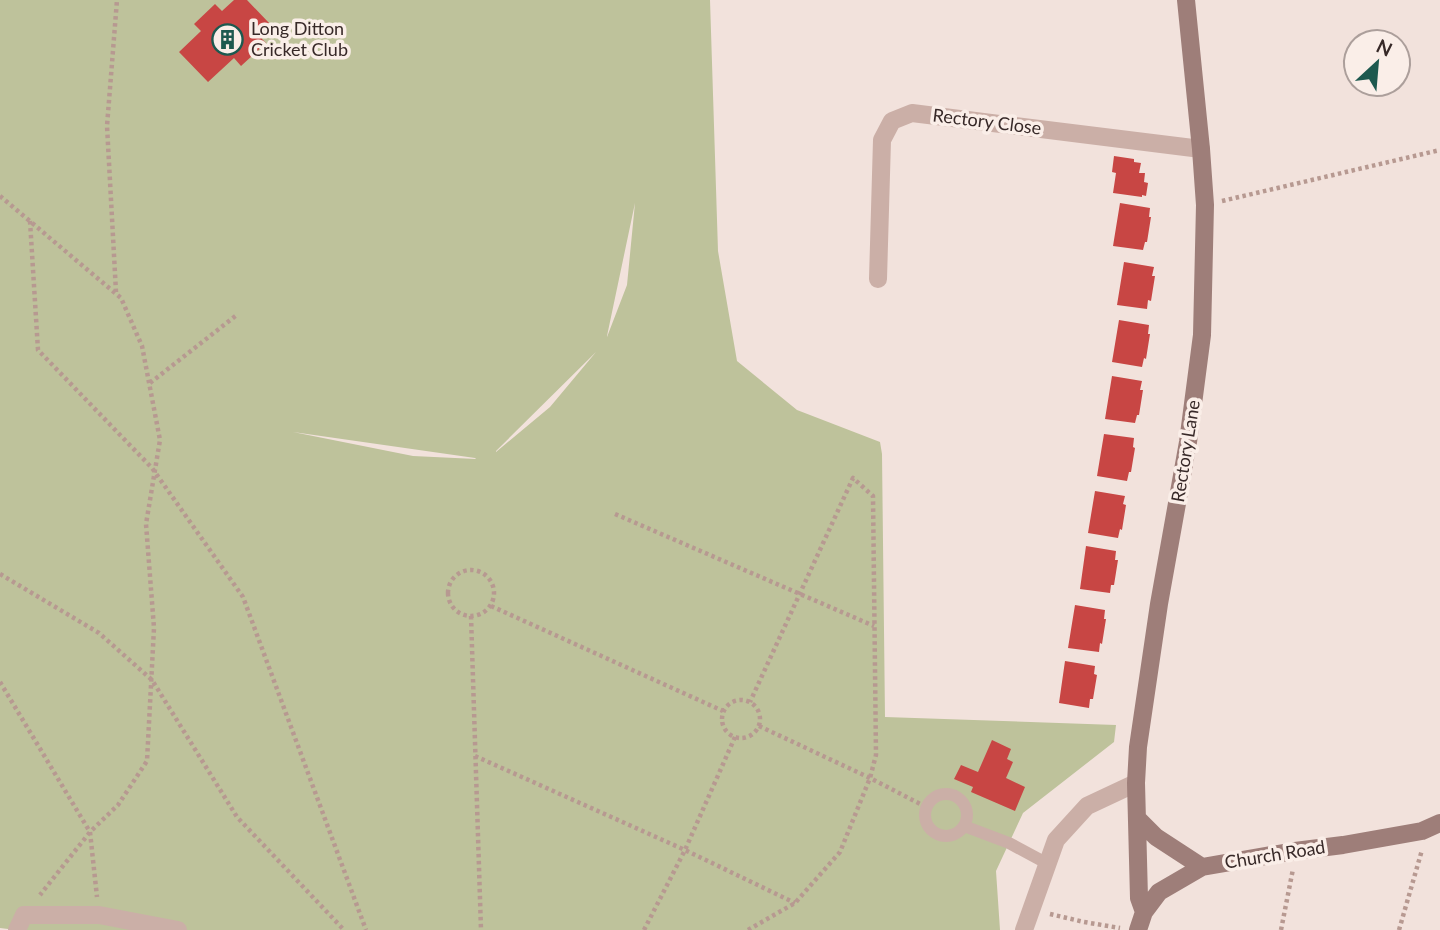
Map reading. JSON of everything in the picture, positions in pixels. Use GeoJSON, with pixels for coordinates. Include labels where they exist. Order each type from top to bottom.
{"type":"FeatureCollection","features":[{"type":"Feature","properties":{"kind":"street","name":"Rectory Lane"},"geometry":{"type":"LineString","coordinates":[[1144,912],[1139,898],[1136,783],[1142,721],[1159,604],[1188,442],[1202,335],[1205,205],[1186,0]]}},
{"type":"Feature","properties":{"kind":"street","name":"Rectory Close"},"geometry":{"type":"LineString","coordinates":[[878,279],[882,140],[892,121],[912,113],[1201,149]]}},
{"type":"Feature","properties":{"kind":"street"},"geometry":{"type":"LineString","coordinates":[[1024,930],[1056,840],[1087,806],[1136,783]]}},
{"type":"Feature","properties":{"kind":"street"},"geometry":{"type":"LineString","coordinates":[[1137,818],[1156,837],[1202,867]]}},
{"type":"Feature","properties":{"kind":"street","name":"Church Road"},"geometry":{"type":"LineString","coordinates":[[1130,929],[1159,892],[1202,867],[1422,831],[1440,823]]}},
{"type":"Feature","properties":{"kind":"street"},"geometry":{"type":"LineString","coordinates":[[21,923],[99,915],[178,930]]}},
{"type":"Feature","properties":{"kind":"lane"},"geometry":{"type":"LineString","coordinates":[[944,794],[959,798],[966,809],[964,826],[955,834],[941,836],[926,823],[926,807],[930,801],[944,794]]}},
{"type":"Feature","properties":{"kind":"lane"},"geometry":{"type":"LineString","coordinates":[[964,826],[1009,843],[1048,864]]}},
{"type":"Feature","properties":{"kind":"path"},"geometry":{"type":"LineString","coordinates":[[116,293],[107,126],[117,0]]}},
{"type":"Feature","properties":{"kind":"path"},"geometry":{"type":"LineString","coordinates":[[1205,205],[1440,150]]}},
{"type":"Feature","properties":{"kind":"path"},"geometry":{"type":"LineString","coordinates":[[0,196],[121,298],[142,346],[160,440],[146,524],[154,628],[148,761],[118,805],[90,832],[21,923]]}},
{"type":"Feature","properties":{"kind":"path"},"geometry":{"type":"LineString","coordinates":[[30,220],[38,350],[155,471],[243,597],[366,930]]}},
{"type":"Feature","properties":{"kind":"path"},"geometry":{"type":"LineString","coordinates":[[150,383],[238,314]]}},
{"type":"Feature","properties":{"kind":"path"},"geometry":{"type":"LineString","coordinates":[[748,930],[795,903],[840,852],[870,778],[876,755],[873,496],[853,478],[750,702]]}},
{"type":"Feature","properties":{"kind":"path"},"geometry":{"type":"LineString","coordinates":[[615,514],[874,626]]}},
{"type":"Feature","properties":{"kind":"path"},"geometry":{"type":"LineString","coordinates":[[474,570],[482,572],[493,583],[495,591],[491,606],[485,612],[471,616],[456,611],[449,599],[450,584],[460,573],[474,570]]}},
{"type":"Feature","properties":{"kind":"path"},"geometry":{"type":"LineString","coordinates":[[0,574],[99,634],[152,680],[237,817],[344,930]]}},
{"type":"Feature","properties":{"kind":"path"},"geometry":{"type":"LineString","coordinates":[[491,606],[723,711]]}},
{"type":"Feature","properties":{"kind":"path"},"geometry":{"type":"LineString","coordinates":[[471,616],[481,930]]}},
{"type":"Feature","properties":{"kind":"path"},"geometry":{"type":"LineString","coordinates":[[0,682],[90,832],[99,915]]}},
{"type":"Feature","properties":{"kind":"path"},"geometry":{"type":"LineString","coordinates":[[735,701],[750,702],[759,713],[759,726],[748,736],[735,737],[724,728],[723,711],[735,701]]}},
{"type":"Feature","properties":{"kind":"path"},"geometry":{"type":"LineString","coordinates":[[759,726],[926,807]]}},
{"type":"Feature","properties":{"kind":"path"},"geometry":{"type":"LineString","coordinates":[[644,930],[685,850],[735,737]]}},
{"type":"Feature","properties":{"kind":"path"},"geometry":{"type":"LineString","coordinates":[[475,756],[685,850],[795,903]]}},
{"type":"Feature","properties":{"kind":"path"},"geometry":{"type":"LineString","coordinates":[[1399,930],[1422,851],[1422,831]]}},
{"type":"Feature","properties":{"kind":"path"},"geometry":{"type":"LineString","coordinates":[[1281,930],[1293,877],[1295,851]]}},
{"type":"Feature","properties":{"kind":"path"},"geometry":{"type":"LineString","coordinates":[[1032,909],[1084,922],[1130,929]]}},
{"type":"Feature","properties":{"kind":"green space"},"geometry":{"type":"Polygon","coordinates":[[[0,0],[710,0],[718,251],[737,361],[797,410],[880,442],[885,717],[1116,725],[1114,742],[1023,813],[996,871],[1000,930],[0,928],[0,0]],[[635,203],[607,336],[607,337],[627,285],[635,203]],[[596,352],[496,451],[550,407],[596,352]],[[293,432],[413,456],[476,459],[293,432]]]}},
{"type":"Feature","properties":{"kind":"building","name":"Long Ditton Cricket Club"},"geometry":{"type":"Polygon","coordinates":[[[234,0],[247,0],[270,24],[258,35],[266,43],[241,66],[234,58],[208,82],[179,52],[201,31],[194,24],[215,4],[222,11],[234,0]]]}},
{"type":"Feature","properties":{"kind":"building"},"geometry":{"type":"Polygon","coordinates":[[[1114,156],[1134,159],[1134,162],[1141,163],[1139,173],[1145,173],[1144,182],[1148,183],[1146,196],[1113,193],[1116,173],[1112,172],[1114,156]]]}},
{"type":"Feature","properties":{"kind":"building"},"geometry":{"type":"Polygon","coordinates":[[[1120,203],[1150,208],[1147,242],[1143,250],[1113,246],[1120,203]]]}},
{"type":"Feature","properties":{"kind":"building"},"geometry":{"type":"Polygon","coordinates":[[[1124,262],[1154,267],[1151,301],[1148,300],[1147,309],[1117,305],[1124,262]]]}},
{"type":"Feature","properties":{"kind":"building"},"geometry":{"type":"Polygon","coordinates":[[[1119,320],[1149,325],[1146,359],[1144,358],[1142,367],[1112,362],[1119,320]]]}},
{"type":"Feature","properties":{"kind":"building"},"geometry":{"type":"Polygon","coordinates":[[[1112,376],[1142,381],[1139,415],[1135,423],[1105,419],[1112,376]]]}},
{"type":"Feature","properties":{"kind":"building"},"geometry":{"type":"Polygon","coordinates":[[[1104,434],[1134,438],[1135,448],[1127,481],[1097,476],[1104,434]]]}},
{"type":"Feature","properties":{"kind":"building"},"geometry":{"type":"Polygon","coordinates":[[[1095,491],[1125,496],[1122,530],[1120,529],[1118,538],[1088,533],[1095,491]]]}},
{"type":"Feature","properties":{"kind":"building"},"geometry":{"type":"Polygon","coordinates":[[[1086,546],[1116,551],[1115,560],[1118,560],[1110,593],[1080,589],[1086,546]]]}},
{"type":"Feature","properties":{"kind":"building"},"geometry":{"type":"Polygon","coordinates":[[[1075,605],[1105,610],[1106,619],[1099,652],[1068,648],[1075,605]]]}},
{"type":"Feature","properties":{"kind":"building"},"geometry":{"type":"Polygon","coordinates":[[[1065,661],[1095,666],[1094,674],[1097,675],[1089,708],[1059,703],[1065,661]]]}},
{"type":"Feature","properties":{"kind":"building"},"geometry":{"type":"Polygon","coordinates":[[[992,740],[1011,749],[1007,759],[1013,762],[1006,778],[1025,787],[1015,811],[971,792],[973,787],[954,779],[961,765],[978,772],[992,740]]]}},
{"type":"Feature","properties":{"kind":"place","name":"Long Ditton Cricket Club"},"geometry":{"type":"Point","coordinates":[228,39]}}]}
